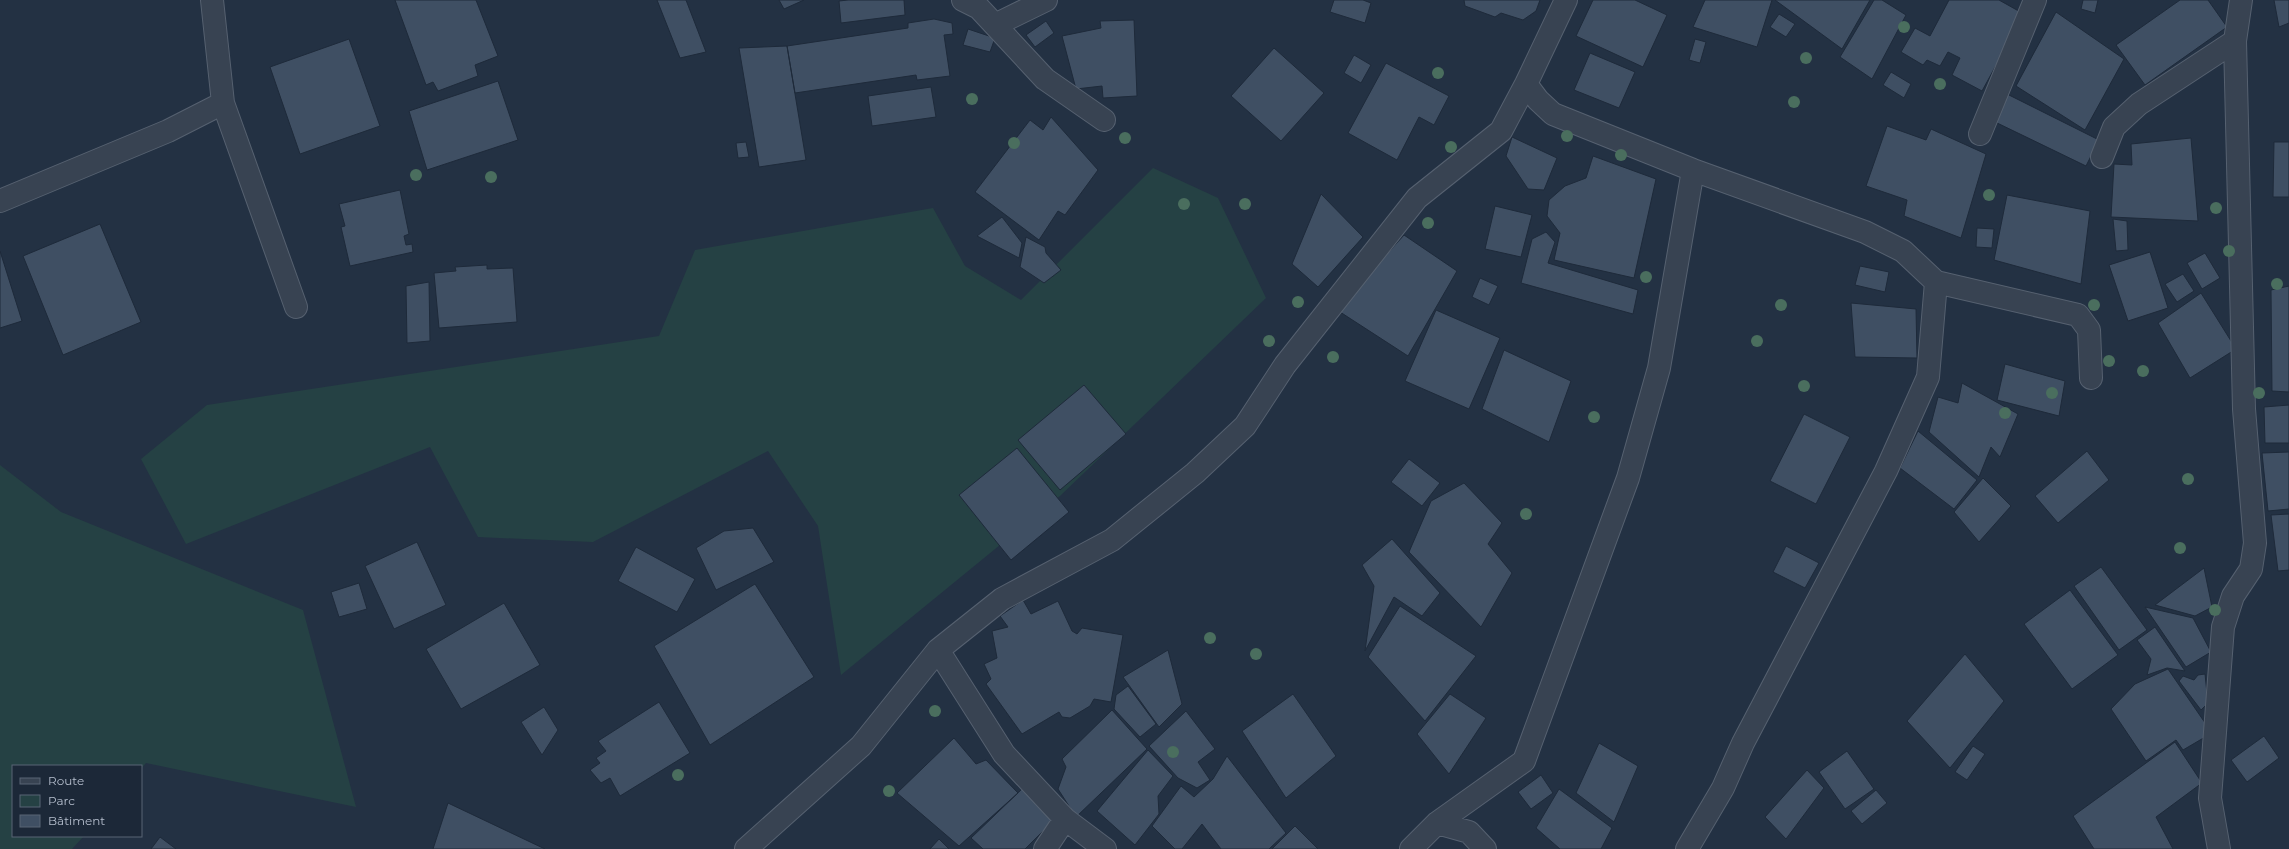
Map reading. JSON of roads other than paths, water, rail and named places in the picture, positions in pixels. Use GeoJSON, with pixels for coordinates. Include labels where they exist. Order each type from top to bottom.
{"type":"FeatureCollection","features":[{"type":"Feature","properties":{"kind":"street"},"geometry":{"type":"LineString","coordinates":[[212,0],[224,103],[296,307]]}},
{"type":"Feature","properties":{"kind":"street"},"geometry":{"type":"LineString","coordinates":[[963,0],[979,8],[1045,79],[1104,120]]}},
{"type":"Feature","properties":{"kind":"street"},"geometry":{"type":"LineString","coordinates":[[995,25],[1046,0]]}},
{"type":"Feature","properties":{"kind":"street"},"geometry":{"type":"LineString","coordinates":[[746,849],[861,746],[938,650],[1002,599],[1112,540],[1195,473],[1239,431],[1285,365],[1417,198],[1501,131],[1526,84],[1566,0]]}},
{"type":"Feature","properties":{"kind":"street"},"geometry":{"type":"LineString","coordinates":[[1980,134],[2035,0]]}},
{"type":"Feature","properties":{"kind":"street"},"geometry":{"type":"LineString","coordinates":[[2219,849],[2210,798],[2223,627],[2233,596],[2251,569],[2255,543],[2244,409],[2235,41],[2241,0]]}},
{"type":"Feature","properties":{"kind":"street"},"geometry":{"type":"LineString","coordinates":[[2102,157],[2114,127],[2139,104],[2235,41]]}},
{"type":"Feature","properties":{"kind":"street"},"geometry":{"type":"LineString","coordinates":[[1526,84],[1538,100],[1553,114],[1694,170],[1865,232],[1903,251],[1936,282],[2078,315],[2089,330],[2092,378]]}},
{"type":"Feature","properties":{"kind":"street"},"geometry":{"type":"LineString","coordinates":[[0,201],[168,131],[224,103]]}},
{"type":"Feature","properties":{"kind":"street"},"geometry":{"type":"LineString","coordinates":[[1411,849],[1437,823],[1524,761],[1628,478],[1659,368],[1694,170]]}},
{"type":"Feature","properties":{"kind":"street"},"geometry":{"type":"LineString","coordinates":[[1687,849],[1723,788],[1743,743],[1886,470],[1925,384],[1928,376],[1936,282]]}},
{"type":"Feature","properties":{"kind":"street"},"geometry":{"type":"LineString","coordinates":[[938,650],[1004,754],[1065,819],[1105,849]]}},
{"type":"Feature","properties":{"kind":"street"},"geometry":{"type":"LineString","coordinates":[[1045,849],[1065,819]]}},
{"type":"Feature","properties":{"kind":"street"},"geometry":{"type":"LineString","coordinates":[[1437,823],[1469,832],[1485,849]]}}]}
